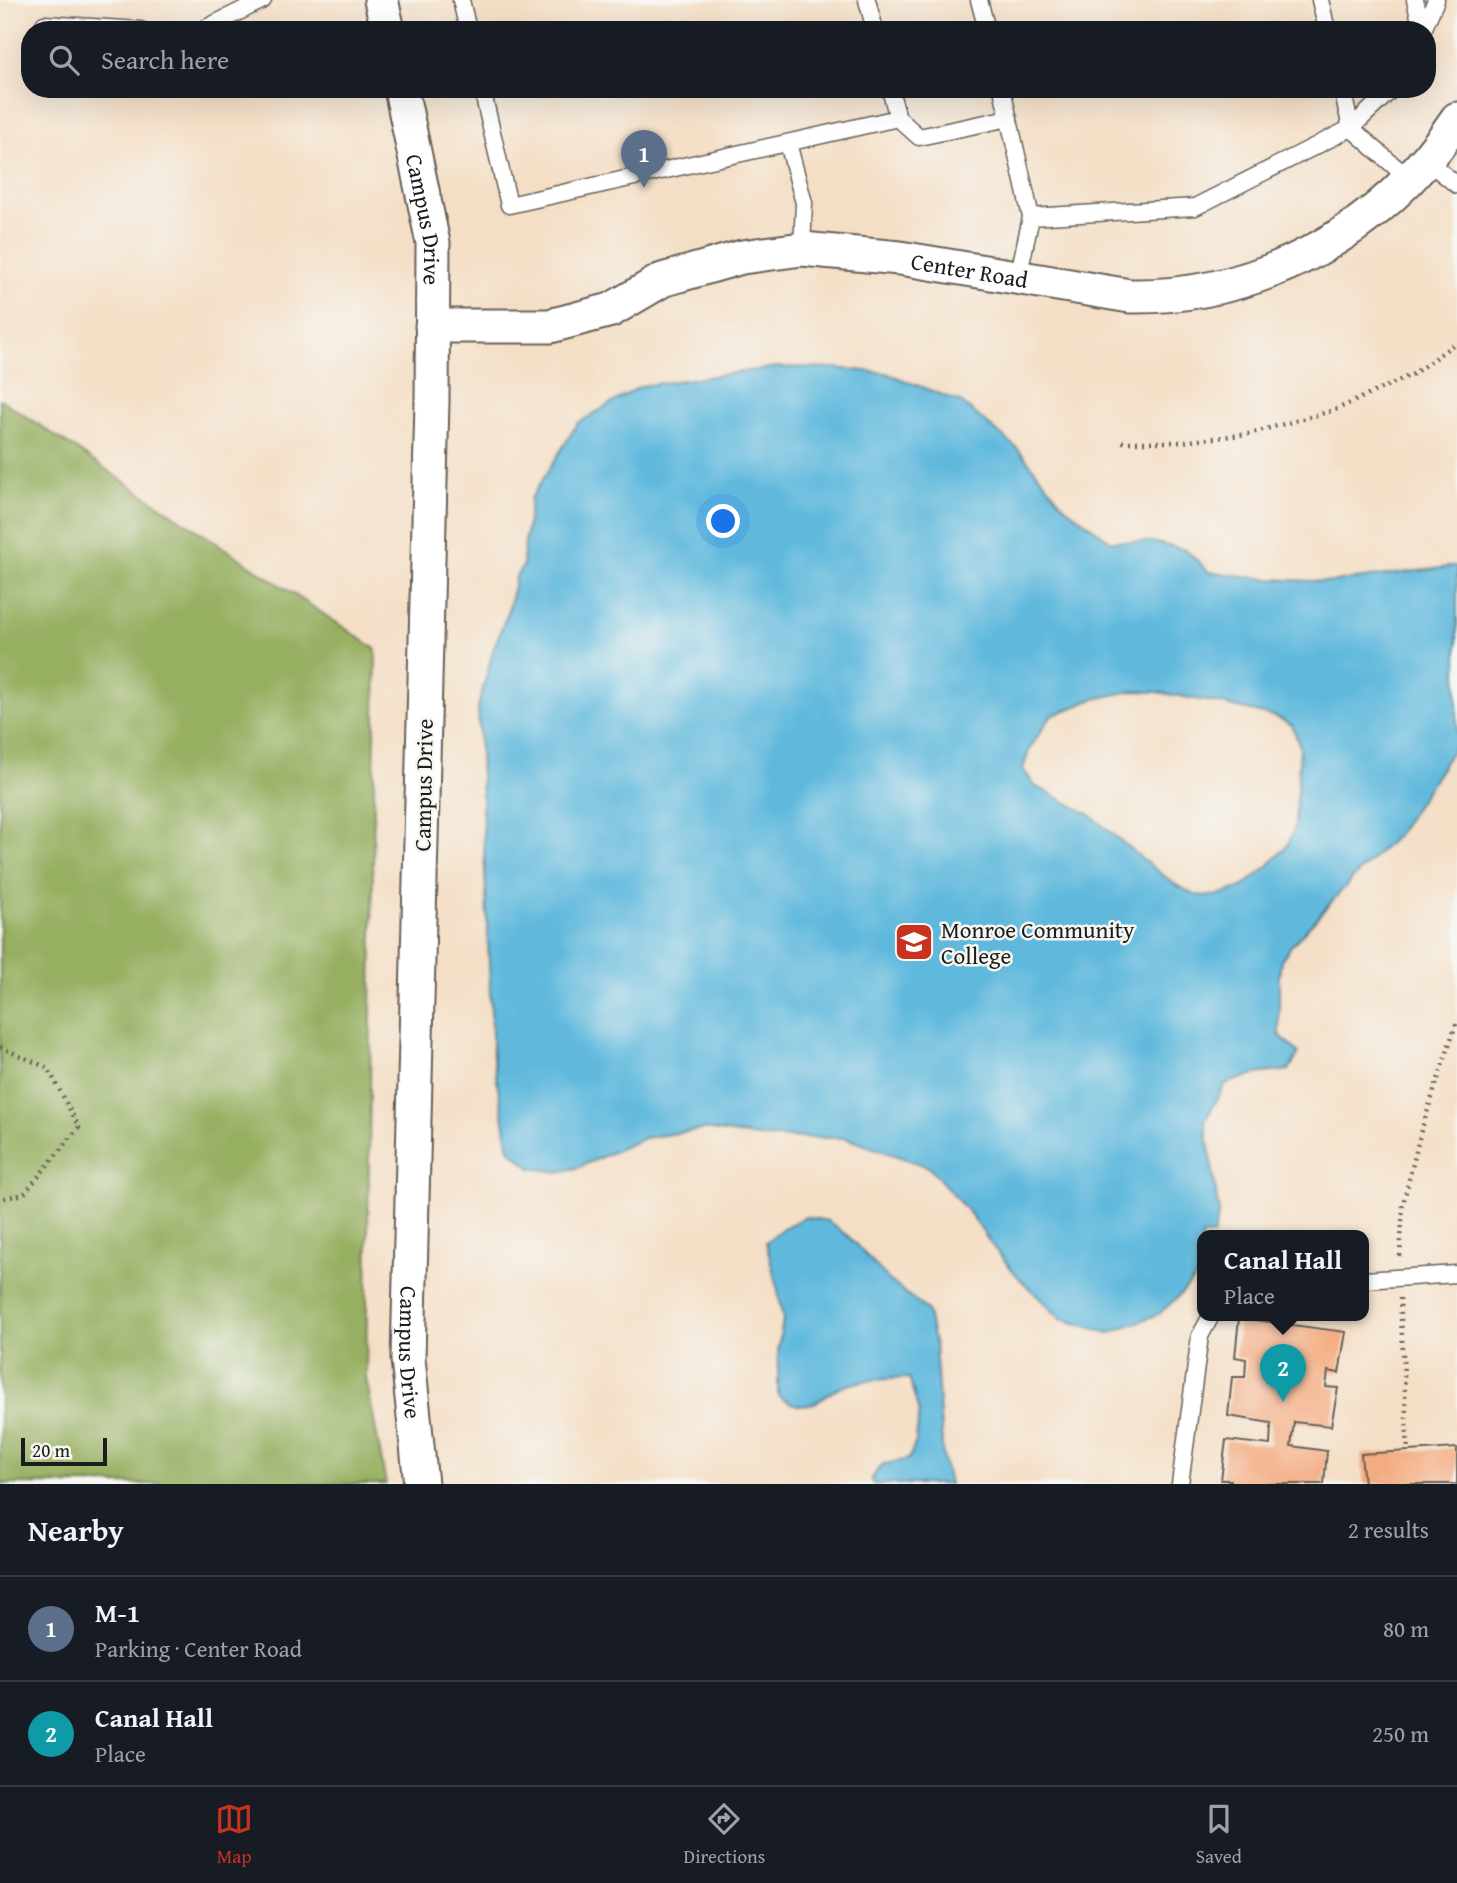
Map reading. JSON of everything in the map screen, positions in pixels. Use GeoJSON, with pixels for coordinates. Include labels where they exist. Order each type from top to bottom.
{"type":"FeatureCollection","features":[{"type":"Feature","properties":{"kind":"street"},"geometry":{"type":"LineString","coordinates":[[381,0],[386,21]]}},
{"type":"Feature","properties":{"kind":"street","name":"Campus Drive"},"geometry":{"type":"LineString","coordinates":[[403,98],[433,243],[432,401],[408,1359],[421,1484]]}},
{"type":"Feature","properties":{"kind":"street","name":"Center Road"},"geometry":{"type":"LineString","coordinates":[[432,326],[550,326],[611,310],[662,280],[742,257],[802,249],[900,258],[1130,296],[1187,293],[1263,274],[1308,255],[1349,231],[1380,207],[1418,170],[1457,119]]}},
{"type":"Feature","properties":{"kind":"lane"},"geometry":{"type":"LineString","coordinates":[[220,21],[263,0]]}},
{"type":"Feature","properties":{"kind":"lane"},"geometry":{"type":"LineString","coordinates":[[461,0],[466,21]]}},
{"type":"Feature","properties":{"kind":"lane"},"geometry":{"type":"LineString","coordinates":[[867,0],[873,21]]}},
{"type":"Feature","properties":{"kind":"lane"},"geometry":{"type":"LineString","coordinates":[[979,0],[985,21]]}},
{"type":"Feature","properties":{"kind":"lane"},"geometry":{"type":"LineString","coordinates":[[1320,0],[1325,21]]}},
{"type":"Feature","properties":{"kind":"lane"},"geometry":{"type":"LineString","coordinates":[[1415,0],[1421,21]]}},
{"type":"Feature","properties":{"kind":"lane"},"geometry":{"type":"LineString","coordinates":[[1427,21],[1436,0]]}},
{"type":"Feature","properties":{"kind":"lane"},"geometry":{"type":"LineString","coordinates":[[484,98],[509,205],[898,118]]}},
{"type":"Feature","properties":{"kind":"lane"},"geometry":{"type":"LineString","coordinates":[[892,98],[898,118],[919,137],[1009,118]]}},
{"type":"Feature","properties":{"kind":"lane"},"geometry":{"type":"LineString","coordinates":[[1004,98],[1031,217],[1018,278]]}},
{"type":"Feature","properties":{"kind":"lane"},"geometry":{"type":"LineString","coordinates":[[1344,98],[1352,128],[1418,170],[1457,185]]}},
{"type":"Feature","properties":{"kind":"lane"},"geometry":{"type":"LineString","coordinates":[[1031,217],[1195,207],[1352,128],[1383,98]]}},
{"type":"Feature","properties":{"kind":"lane"},"geometry":{"type":"LineString","coordinates":[[788,143],[804,203],[802,249]]}},
{"type":"Feature","properties":{"kind":"lane"},"geometry":{"type":"LineString","coordinates":[[1369,1279],[1457,1274]]}},
{"type":"Feature","properties":{"kind":"lane"},"geometry":{"type":"LineString","coordinates":[[1180,1484],[1200,1336],[1208,1321]]}},
{"type":"Feature","properties":{"kind":"path"},"geometry":{"type":"LineString","coordinates":[[1122,442],[1182,442],[1248,434],[1335,410],[1413,374],[1457,342]]}},
{"type":"Feature","properties":{"kind":"path"},"geometry":{"type":"LineString","coordinates":[[1399,1264],[1403,1204],[1421,1131],[1457,1021]]}},
{"type":"Feature","properties":{"kind":"path"},"geometry":{"type":"LineString","coordinates":[[0,1047],[48,1068],[79,1128],[24,1194],[0,1199]]}},
{"type":"Feature","properties":{"kind":"path"},"geometry":{"type":"LineString","coordinates":[[1399,1293],[1408,1451]]}},
{"type":"Feature","properties":{"kind":"path"},"geometry":{"type":"LineString","coordinates":[[1290,1321],[1290,1325]]}},
{"type":"Feature","properties":{"kind":"green space"},"geometry":{"type":"Polygon","coordinates":[[[0,399],[376,649],[366,1378],[386,1484],[0,1484],[0,399]]]}},
{"type":"Feature","properties":{"kind":"water"},"geometry":{"type":"Polygon","coordinates":[[[777,367],[834,368],[886,373],[961,402],[1018,449],[1064,506],[1110,541],[1152,542],[1186,550],[1209,572],[1270,579],[1332,582],[1457,566],[1457,740],[1454,748],[1397,835],[1355,876],[1281,960],[1279,1035],[1299,1053],[1289,1070],[1255,1074],[1225,1084],[1205,1121],[1219,1212],[1214,1230],[1197,1230],[1197,1276],[1159,1314],[1109,1333],[1061,1319],[1020,1279],[972,1216],[929,1167],[845,1138],[757,1137],[705,1129],[644,1138],[577,1168],[558,1172],[531,1168],[509,1149],[493,1059],[478,707],[494,647],[508,612],[516,576],[523,566],[531,498],[578,423],[641,386],[777,367]],[[1132,691],[1094,699],[1051,716],[1030,748],[1023,769],[1035,786],[1089,814],[1176,885],[1195,895],[1215,896],[1242,887],[1288,845],[1295,825],[1300,747],[1292,725],[1276,717],[1157,692],[1132,691]]]}},
{"type":"Feature","properties":{"kind":"water"},"geometry":{"type":"Polygon","coordinates":[[[805,1217],[828,1221],[849,1237],[888,1279],[927,1310],[935,1345],[943,1457],[949,1484],[873,1484],[871,1480],[881,1465],[909,1459],[916,1441],[919,1412],[909,1378],[854,1383],[805,1406],[778,1396],[778,1350],[783,1320],[766,1242],[783,1228],[805,1217]]]}},
{"type":"Feature","properties":{"kind":"building"},"geometry":{"type":"Polygon","coordinates":[[[1239,1321],[1262,1321],[1346,1332],[1339,1373],[1328,1371],[1326,1387],[1338,1388],[1331,1426],[1294,1422],[1291,1446],[1327,1451],[1324,1484],[1230,1484],[1231,1480],[1221,1480],[1226,1440],[1270,1445],[1271,1423],[1228,1416],[1232,1377],[1245,1377],[1246,1359],[1235,1357],[1239,1321]]]}},
{"type":"Feature","properties":{"kind":"building"},"geometry":{"type":"Polygon","coordinates":[[[1457,1448],[1457,1484],[1364,1484],[1361,1454],[1457,1448]]]}},
{"type":"Feature","properties":{"kind":"place","name":"M-1"},"geometry":{"type":"Point","coordinates":[644,188]}},
{"type":"Feature","properties":{"kind":"place","name":"Monroe Community College"},"geometry":{"type":"Point","coordinates":[914,942]}},
{"type":"Feature","properties":{"kind":"place","name":"Canal Hall"},"geometry":{"type":"Point","coordinates":[1283,1402]}}]}
